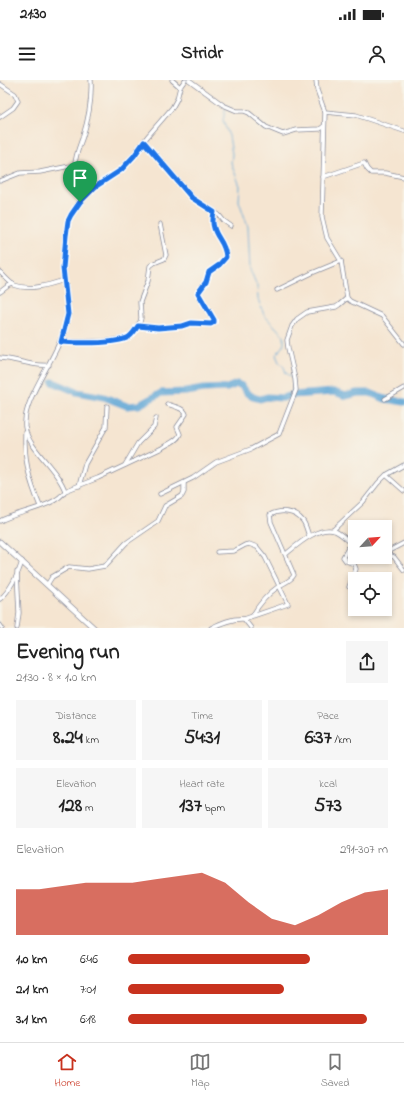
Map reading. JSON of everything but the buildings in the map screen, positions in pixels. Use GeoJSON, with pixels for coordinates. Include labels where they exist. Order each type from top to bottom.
{"type":"FeatureCollection","features":[{"type":"Feature","properties":{"kind":"street"},"geometry":{"type":"LineString","coordinates":[[80,202],[80,191],[74,165],[87,122],[92,98],[91,80]]}},
{"type":"Feature","properties":{"kind":"street"},"geometry":{"type":"LineString","coordinates":[[172,80],[180,87]]}},
{"type":"Feature","properties":{"kind":"street"},"geometry":{"type":"LineString","coordinates":[[40,506],[31,484],[28,471],[25,447],[26,418],[30,403],[38,385],[61,342],[68,314],[64,280],[64,254],[68,221],[80,202],[95,187],[121,170],[134,156],[172,108],[177,99],[180,87],[185,80]]}},
{"type":"Feature","properties":{"kind":"street"},"geometry":{"type":"LineString","coordinates":[[189,80],[223,106],[236,111],[244,111],[249,113],[266,127],[283,134],[296,130],[320,129],[324,126]]}},
{"type":"Feature","properties":{"kind":"street"},"geometry":{"type":"LineString","coordinates":[[316,80],[317,90],[325,112],[321,208],[323,225],[328,238],[341,261],[347,298],[350,301],[382,316],[404,344]]}},
{"type":"Feature","properties":{"kind":"street"},"geometry":{"type":"LineString","coordinates":[[0,84],[15,94],[18,101],[13,108],[0,117]]}},
{"type":"Feature","properties":{"kind":"street"},"geometry":{"type":"LineString","coordinates":[[325,112],[356,115],[404,131]]}},
{"type":"Feature","properties":{"kind":"street"},"geometry":{"type":"LineString","coordinates":[[144,142],[192,198],[214,212],[231,226]]}},
{"type":"Feature","properties":{"kind":"street"},"geometry":{"type":"LineString","coordinates":[[323,177],[363,163],[366,164],[371,173],[385,173],[404,177]]}},
{"type":"Feature","properties":{"kind":"street"},"geometry":{"type":"LineString","coordinates":[[0,181],[20,173],[40,172],[74,165]]}},
{"type":"Feature","properties":{"kind":"street"},"geometry":{"type":"LineString","coordinates":[[138,326],[158,328],[182,326],[191,323],[211,324],[214,322],[198,293],[206,282],[209,272],[219,265],[226,257],[222,240],[214,228],[214,212]]}},
{"type":"Feature","properties":{"kind":"street"},"geometry":{"type":"LineString","coordinates":[[61,342],[99,342],[122,339],[131,335],[138,326],[141,318],[140,302],[148,281],[150,266],[164,259],[166,256],[160,224]]}},
{"type":"Feature","properties":{"kind":"street"},"geometry":{"type":"LineString","coordinates":[[277,290],[341,261]]}},
{"type":"Feature","properties":{"kind":"street"},"geometry":{"type":"LineString","coordinates":[[0,272],[13,284]]}},
{"type":"Feature","properties":{"kind":"street"},"geometry":{"type":"LineString","coordinates":[[0,292],[13,284],[35,287],[64,280]]}},
{"type":"Feature","properties":{"kind":"street"},"geometry":{"type":"LineString","coordinates":[[160,494],[202,473],[216,462],[251,449],[278,436],[296,390],[288,348],[288,340],[292,326],[297,319],[307,312],[336,307],[347,298]]}},
{"type":"Feature","properties":{"kind":"street"},"geometry":{"type":"LineString","coordinates":[[0,358],[10,358],[38,366],[49,365]]}},
{"type":"Feature","properties":{"kind":"street"},"geometry":{"type":"LineString","coordinates":[[385,399],[404,388]]}},
{"type":"Feature","properties":{"kind":"street"},"geometry":{"type":"LineString","coordinates":[[0,521],[55,500],[63,495],[65,491],[162,448],[179,438],[180,432],[177,427],[186,412],[167,404]]}},
{"type":"Feature","properties":{"kind":"street"},"geometry":{"type":"LineString","coordinates":[[79,486],[85,464],[106,426],[107,406]]}},
{"type":"Feature","properties":{"kind":"street"},"geometry":{"type":"LineString","coordinates":[[125,465],[138,443],[154,427],[156,418]]}},
{"type":"Feature","properties":{"kind":"street"},"geometry":{"type":"LineString","coordinates":[[26,430],[34,446],[60,480],[65,491]]}},
{"type":"Feature","properties":{"kind":"street"},"geometry":{"type":"LineString","coordinates":[[286,554],[309,536],[333,530],[363,502],[386,475],[404,464]]}},
{"type":"Feature","properties":{"kind":"street"},"geometry":{"type":"LineString","coordinates":[[386,475],[404,491]]}},
{"type":"Feature","properties":{"kind":"street"},"geometry":{"type":"LineString","coordinates":[[47,585],[52,577],[69,567],[88,569],[105,566],[126,543],[158,520],[165,506],[182,496],[184,492],[184,483]]}},
{"type":"Feature","properties":{"kind":"street"},"geometry":{"type":"LineString","coordinates":[[253,615],[261,603],[278,586],[291,580],[294,575],[271,522],[270,515],[279,511],[286,511],[298,517],[303,522],[309,536]]}},
{"type":"Feature","properties":{"kind":"street"},"geometry":{"type":"LineString","coordinates":[[333,530],[348,541]]}},
{"type":"Feature","properties":{"kind":"street"},"geometry":{"type":"LineString","coordinates":[[0,542],[94,628]]}},
{"type":"Feature","properties":{"kind":"street"},"geometry":{"type":"LineString","coordinates":[[392,549],[404,543]]}},
{"type":"Feature","properties":{"kind":"street"},"geometry":{"type":"LineString","coordinates":[[211,628],[229,620],[244,618],[288,604],[265,557],[257,547],[249,544],[234,551],[217,552]]}},
{"type":"Feature","properties":{"kind":"street"},"geometry":{"type":"LineString","coordinates":[[348,548],[343,557],[348,562]]}},
{"type":"Feature","properties":{"kind":"street"},"geometry":{"type":"LineString","coordinates":[[392,556],[404,570]]}},
{"type":"Feature","properties":{"kind":"street"},"geometry":{"type":"LineString","coordinates":[[0,600],[8,592],[22,561]]}},
{"type":"Feature","properties":{"kind":"street"},"geometry":{"type":"LineString","coordinates":[[17,628],[19,613],[18,572]]}},
{"type":"Feature","properties":{"kind":"street"},"geometry":{"type":"LineString","coordinates":[[244,618],[251,628]]}},
{"type":"Feature","properties":{"kind":"waterway"},"geometry":{"type":"LineString","coordinates":[[225,110],[223,121],[229,136],[232,154],[231,163],[240,186],[239,201],[248,227],[250,269],[257,286],[258,299],[264,315],[284,336],[284,344],[276,355],[286,373],[293,379],[292,395]]}},
{"type":"Feature","properties":{"kind":"waterway"},"geometry":{"type":"LineString","coordinates":[[53,382],[77,392],[104,397],[127,406],[139,405],[161,393],[227,388],[237,384],[242,386],[247,393],[253,397],[260,399],[267,397],[283,398],[292,395],[334,392],[346,396],[357,393],[370,393],[385,399],[404,402]]}},
{"type":"Feature","properties":{"kind":"route"},"geometry":{"type":"LineString","coordinates":[[144,142],[192,198],[214,212],[214,228],[225,247],[226,257],[225,260],[209,272],[206,282],[198,293],[215,321],[211,324],[191,323],[182,326],[158,328],[138,326],[128,338],[99,342],[61,342],[68,314],[63,268],[68,221],[80,202],[100,183],[121,170],[144,142]]}}]}
